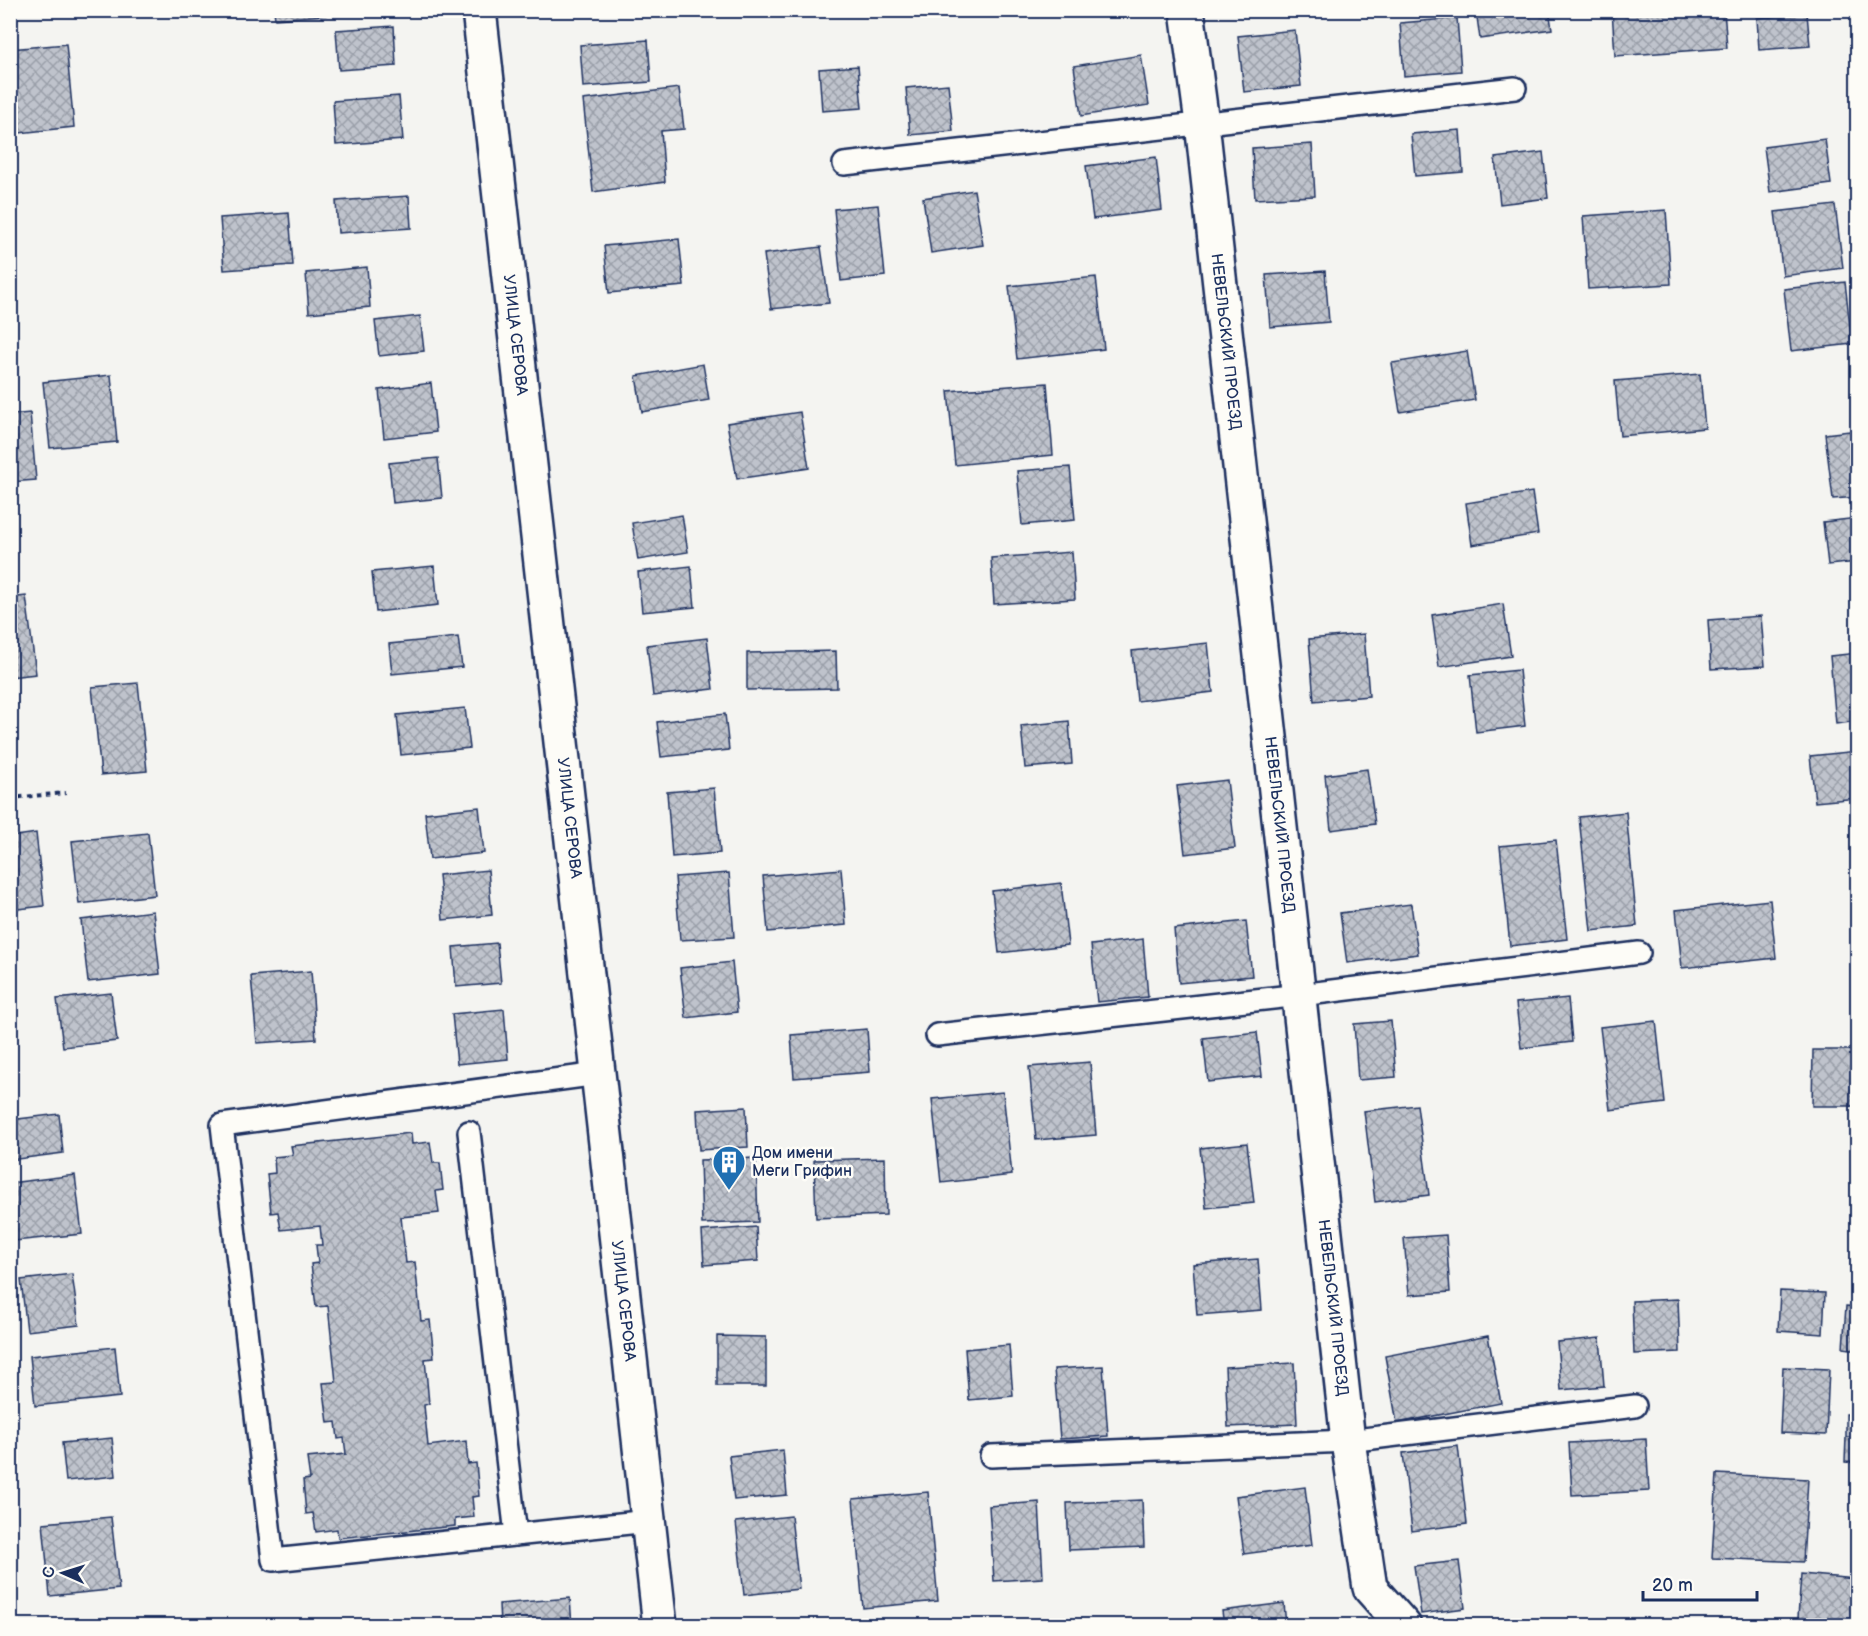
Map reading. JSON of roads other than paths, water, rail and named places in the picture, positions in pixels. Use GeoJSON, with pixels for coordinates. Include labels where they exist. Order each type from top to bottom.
{"type":"FeatureCollection","features":[{"type":"Feature","properties":{"kind":"street","name":"УЛИЦА СЕРОВА"},"geometry":{"type":"LineString","coordinates":[[479,10],[660,1626]]}},
{"type":"Feature","properties":{"kind":"street","name":"НЕВЕЛЬСКИЙ ПРОЕЗД"},"geometry":{"type":"LineString","coordinates":[[1186,10],[1202,123],[1348,1441],[1370,1588],[1404,1626]]}},
{"type":"Feature","properties":{"kind":"lane"},"geometry":{"type":"LineString","coordinates":[[844,164],[1515,88]]}},
{"type":"Feature","properties":{"kind":"lane"},"geometry":{"type":"LineString","coordinates":[[937,1035],[1300,995],[1640,953]]}},
{"type":"Feature","properties":{"kind":"lane"},"geometry":{"type":"LineString","coordinates":[[598,1074],[222,1125],[273,1560],[649,1521]]}},
{"type":"Feature","properties":{"kind":"lane"},"geometry":{"type":"LineString","coordinates":[[469,1132],[516,1535]]}},
{"type":"Feature","properties":{"kind":"lane"},"geometry":{"type":"LineString","coordinates":[[991,1456],[1348,1441],[1635,1406]]}},
{"type":"Feature","properties":{"kind":"place","name":"Дом имени Меги Грифин"},"geometry":{"type":"Point","coordinates":[729,1191]}}]}
